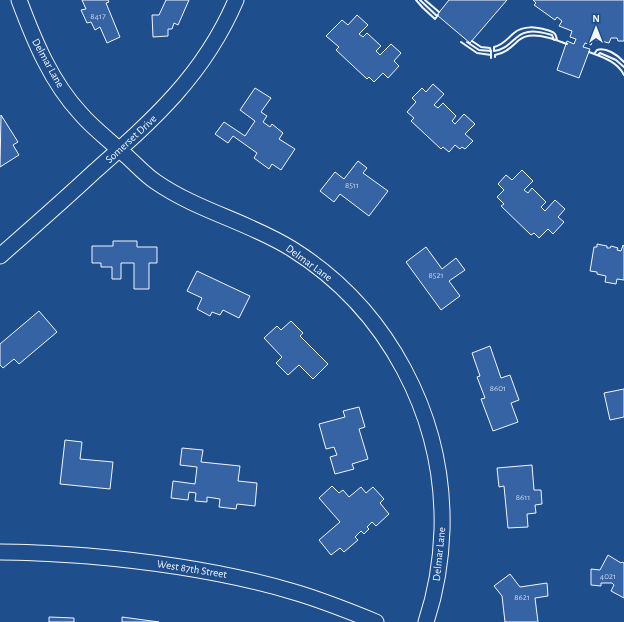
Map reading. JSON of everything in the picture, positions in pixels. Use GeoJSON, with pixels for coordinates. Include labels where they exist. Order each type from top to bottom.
{"type":"FeatureCollection","features":[{"type":"Feature","properties":{"kind":"street","name":"Delmar Lane"},"geometry":{"type":"LineString","coordinates":[[19,0],[31,34],[49,69],[80,114],[155,181],[189,202],[264,234],[291,248],[322,270],[350,295],[370,318],[396,354],[413,385],[423,409],[434,444],[441,487],[441,557],[434,594],[426,622]]}},
{"type":"Feature","properties":{"kind":"street","name":"Somerset Drive"},"geometry":{"type":"LineString","coordinates":[[0,256],[120,150],[164,108],[187,82],[210,51],[229,18],[236,0]]}},
{"type":"Feature","properties":{"kind":"street","name":"West 87th Street"},"geometry":{"type":"LineString","coordinates":[[0,552],[62,554],[120,559],[220,573],[294,592],[376,622]]}},
{"type":"Feature","properties":{"kind":"building"},"geometry":{"type":"Polygon","coordinates":[[[82,0],[108,0],[109,2],[106,3],[120,37],[107,43],[100,27],[95,30],[91,22],[87,23],[81,10],[86,9],[82,0]]]}},
{"type":"Feature","properties":{"kind":"building"},"geometry":{"type":"Polygon","coordinates":[[[166,0],[189,0],[178,25],[174,23],[172,29],[168,29],[168,36],[153,37],[152,15],[159,15],[166,0]]]}},
{"type":"Feature","properties":{"kind":"building"},"geometry":{"type":"Polygon","coordinates":[[[449,0],[507,0],[470,43],[437,15],[449,0]]]}},
{"type":"Feature","properties":{"kind":"building"},"geometry":{"type":"Polygon","coordinates":[[[533,0],[624,0],[624,41],[618,41],[617,38],[611,38],[609,43],[593,39],[591,45],[585,43],[583,47],[590,49],[579,78],[557,70],[567,41],[574,44],[576,39],[570,37],[572,31],[559,26],[562,21],[557,17],[555,20],[534,5],[536,3],[533,0]]]}},
{"type":"Feature","properties":{"kind":"building"},"geometry":{"type":"Polygon","coordinates":[[[357,15],[368,25],[359,34],[363,37],[367,33],[381,46],[376,51],[380,55],[391,44],[401,53],[394,61],[399,66],[388,78],[383,73],[374,82],[369,77],[367,79],[336,50],[339,47],[326,36],[342,20],[348,25],[357,15]]]}},
{"type":"Feature","properties":{"kind":"building"},"geometry":{"type":"Polygon","coordinates":[[[433,84],[444,94],[434,105],[438,108],[443,103],[456,116],[452,121],[455,124],[464,114],[475,124],[465,134],[473,141],[465,149],[462,147],[460,149],[455,145],[449,152],[443,147],[441,149],[411,121],[414,118],[407,112],[416,102],[412,98],[422,88],[426,92],[433,84]]]}},
{"type":"Feature","properties":{"kind":"building"},"geometry":{"type":"Polygon","coordinates":[[[255,88],[271,98],[261,112],[267,116],[263,122],[270,127],[272,124],[283,133],[279,139],[295,149],[281,170],[272,164],[269,169],[254,158],[257,153],[233,136],[228,143],[215,134],[224,122],[245,136],[255,121],[240,110],[255,88]]]}},
{"type":"Feature","properties":{"kind":"building"},"geometry":{"type":"Polygon","coordinates":[[[1,115],[18,142],[13,145],[19,155],[0,167],[1,115]]]}},
{"type":"Feature","properties":{"kind":"building"},"geometry":{"type":"Polygon","coordinates":[[[358,161],[367,168],[363,173],[388,191],[369,216],[340,194],[334,202],[320,191],[335,172],[344,179],[358,161]]]}},
{"type":"Feature","properties":{"kind":"building"},"geometry":{"type":"Polygon","coordinates":[[[522,170],[533,181],[524,190],[528,193],[532,188],[546,202],[541,207],[545,211],[555,200],[565,209],[558,217],[564,222],[553,234],[548,229],[539,238],[534,233],[531,235],[501,206],[504,204],[497,197],[504,190],[498,184],[506,175],[512,180],[522,170]]]}},
{"type":"Feature","properties":{"kind":"building"},"geometry":{"type":"Polygon","coordinates":[[[113,241],[137,241],[137,247],[157,247],[157,263],[149,263],[149,289],[134,289],[134,263],[121,263],[121,279],[112,279],[112,267],[101,267],[101,263],[92,263],[92,246],[113,246],[113,241]]]}},
{"type":"Feature","properties":{"kind":"building"},"geometry":{"type":"Polygon","coordinates":[[[597,244],[607,246],[607,248],[610,248],[611,246],[618,248],[617,250],[621,251],[623,245],[624,246],[624,280],[617,279],[616,284],[605,282],[606,276],[590,271],[594,247],[597,247],[597,244]]]}},
{"type":"Feature","properties":{"kind":"building"},"geometry":{"type":"Polygon","coordinates":[[[426,247],[442,269],[456,258],[465,270],[449,281],[460,296],[441,310],[406,262],[426,247]]]}},
{"type":"Feature","properties":{"kind":"building"},"geometry":{"type":"Polygon","coordinates":[[[197,271],[250,296],[239,318],[223,310],[220,315],[212,312],[210,316],[197,309],[202,298],[187,291],[197,271]]]}},
{"type":"Feature","properties":{"kind":"building"},"geometry":{"type":"Polygon","coordinates":[[[39,311],[57,332],[19,364],[14,359],[3,368],[0,365],[0,344],[39,311]]]}},
{"type":"Feature","properties":{"kind":"building"},"geometry":{"type":"Polygon","coordinates":[[[291,321],[303,333],[300,336],[328,364],[313,379],[299,365],[288,375],[276,363],[282,357],[264,338],[277,326],[281,330],[291,321]]]}},
{"type":"Feature","properties":{"kind":"building"},"geometry":{"type":"Polygon","coordinates":[[[490,346],[501,378],[510,375],[519,400],[511,403],[518,422],[493,431],[481,399],[485,398],[477,377],[480,376],[472,353],[490,346]]]}},
{"type":"Feature","properties":{"kind":"building"},"geometry":{"type":"Polygon","coordinates":[[[624,389],[624,417],[610,420],[604,393],[624,389]]]}},
{"type":"Feature","properties":{"kind":"building"},"geometry":{"type":"Polygon","coordinates":[[[359,407],[365,427],[359,429],[368,459],[352,464],[354,469],[335,474],[330,457],[337,455],[334,447],[326,449],[319,424],[345,417],[343,411],[359,407]]]}},
{"type":"Feature","properties":{"kind":"building"},"geometry":{"type":"Polygon","coordinates":[[[65,440],[82,442],[80,459],[113,462],[110,489],[60,484],[65,440]]]}},
{"type":"Feature","properties":{"kind":"building"},"geometry":{"type":"Polygon","coordinates":[[[182,448],[203,450],[201,462],[240,466],[238,481],[257,483],[255,506],[237,504],[236,509],[219,507],[220,499],[207,497],[207,502],[195,501],[196,493],[189,492],[188,500],[171,498],[173,481],[195,484],[197,467],[180,465],[182,448]]]}},
{"type":"Feature","properties":{"kind":"building"},"geometry":{"type":"Polygon","coordinates":[[[532,465],[534,490],[541,490],[542,504],[535,505],[536,513],[527,514],[528,527],[508,528],[504,486],[499,487],[497,468],[532,465]]]}},
{"type":"Feature","properties":{"kind":"building"},"geometry":{"type":"Polygon","coordinates":[[[332,486],[339,493],[343,490],[349,497],[361,487],[366,493],[373,487],[384,499],[380,503],[389,514],[376,526],[372,522],[367,527],[369,529],[364,534],[361,531],[355,537],[358,540],[344,552],[340,548],[331,555],[319,540],[340,522],[319,498],[332,486]]]}},
{"type":"Feature","properties":{"kind":"building"},"geometry":{"type":"Polygon","coordinates":[[[608,555],[621,563],[624,563],[624,598],[611,591],[614,585],[612,583],[601,583],[601,586],[591,585],[591,569],[600,570],[608,555]]]}},
{"type":"Feature","properties":{"kind":"building"},"geometry":{"type":"Polygon","coordinates":[[[510,574],[520,587],[547,583],[548,596],[535,598],[538,622],[505,622],[502,596],[494,586],[510,574]]]}},
{"type":"Feature","properties":{"kind":"building"},"geometry":{"type":"Polygon","coordinates":[[[49,617],[74,618],[74,622],[49,622],[49,617]]]}},
{"type":"Feature","properties":{"kind":"building"},"geometry":{"type":"Polygon","coordinates":[[[122,617],[159,622],[122,622],[122,617]]]}},
{"type":"Feature","properties":{"kind":"wall"},"geometry":{"type":"LineString","coordinates":[[416,0],[435,19],[438,15]]}},
{"type":"Feature","properties":{"kind":"wall"},"geometry":{"type":"LineString","coordinates":[[420,0],[437,16]]}},
{"type":"Feature","properties":{"kind":"wall"},"geometry":{"type":"LineString","coordinates":[[425,0],[439,12]]}},
{"type":"Feature","properties":{"kind":"wall"},"geometry":{"type":"LineString","coordinates":[[494,51],[494,47],[502,43],[518,30],[530,27],[551,31],[555,34],[557,40]]}},
{"type":"Feature","properties":{"kind":"wall"},"geometry":{"type":"LineString","coordinates":[[494,51],[504,48],[520,35],[529,32],[552,35],[554,40]]}},
{"type":"Feature","properties":{"kind":"wall"},"geometry":{"type":"LineString","coordinates":[[495,57],[495,55],[505,51],[524,37],[542,36],[567,44]]}},
{"type":"Feature","properties":{"kind":"wall"},"geometry":{"type":"LineString","coordinates":[[472,41],[481,47],[490,48],[491,51]]}},
{"type":"Feature","properties":{"kind":"wall"},"geometry":{"type":"LineString","coordinates":[[461,42],[477,53],[491,55],[491,58]]}},
{"type":"Feature","properties":{"kind":"wall"},"geometry":{"type":"LineString","coordinates":[[467,42],[479,50],[491,51],[491,55]]}},
{"type":"Feature","properties":{"kind":"wall"},"geometry":{"type":"LineString","coordinates":[[594,54],[600,49],[608,51],[615,54],[624,62]]}},
{"type":"Feature","properties":{"kind":"wall"},"geometry":{"type":"LineString","coordinates":[[589,52],[613,63],[624,75]]}},
{"type":"Feature","properties":{"kind":"wall"},"geometry":{"type":"LineString","coordinates":[[598,55],[600,53],[616,60],[624,67]]}}]}
